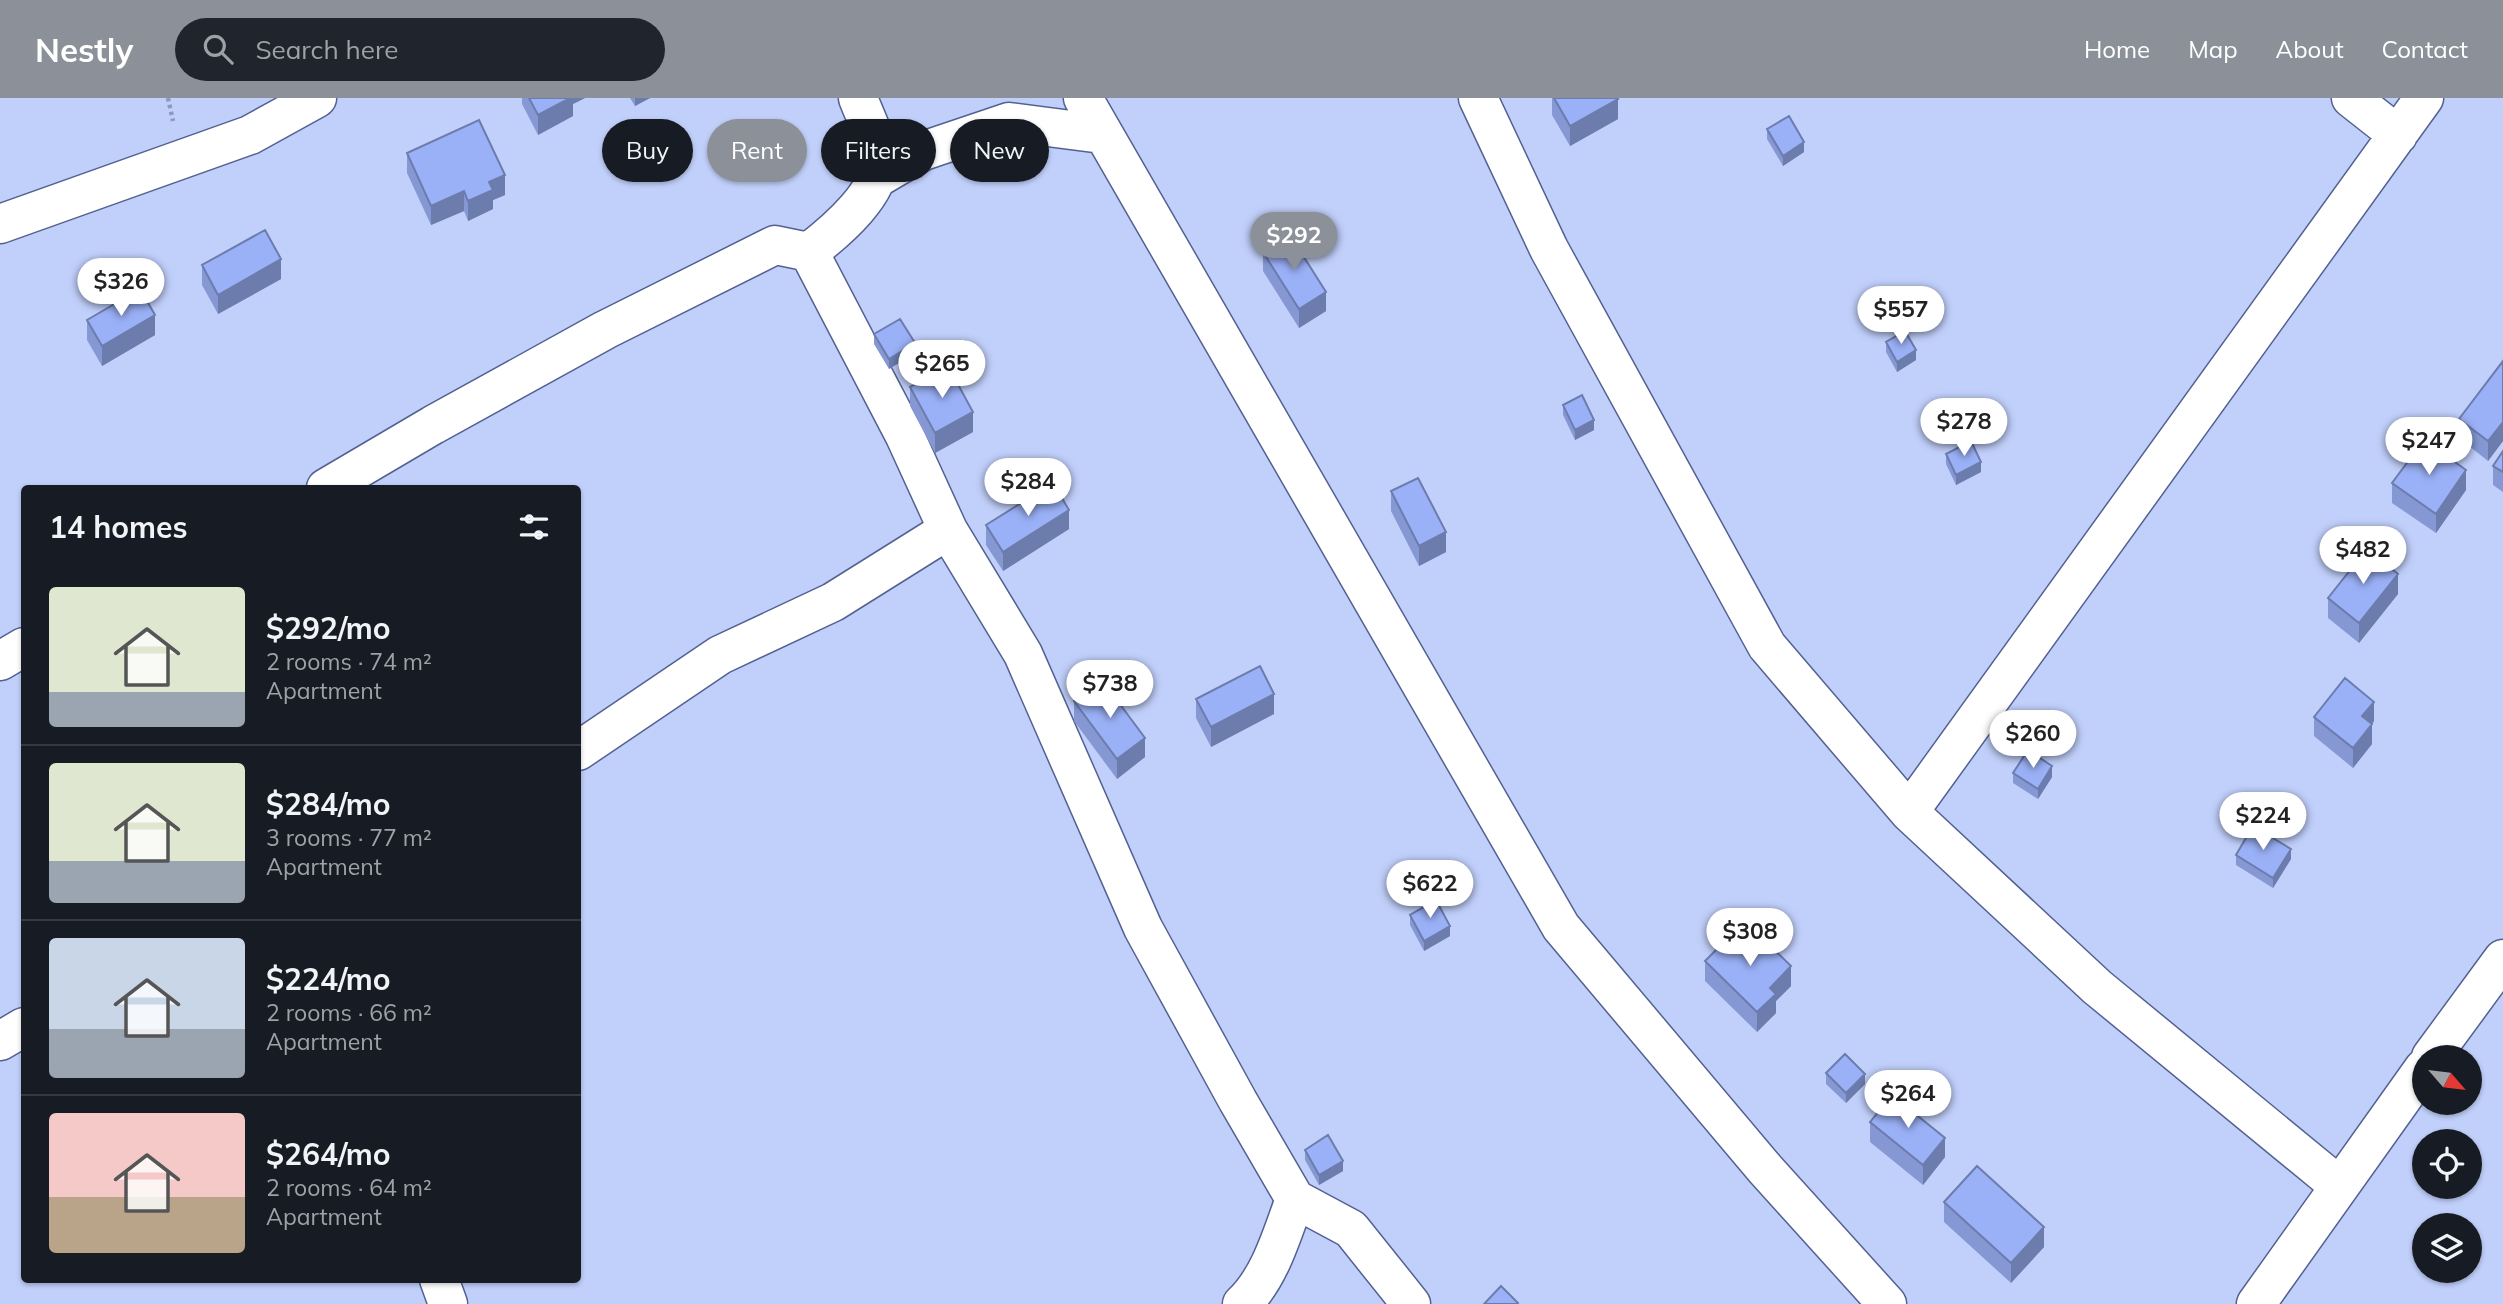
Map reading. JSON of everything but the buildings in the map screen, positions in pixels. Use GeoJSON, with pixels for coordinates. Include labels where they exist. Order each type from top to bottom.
{"type":"FeatureCollection","features":[{"type":"Feature","properties":{"kind":"street"},"geometry":{"type":"LineString","coordinates":[[0,224],[250,135],[317,98]]}},
{"type":"Feature","properties":{"kind":"street"},"geometry":{"type":"LineString","coordinates":[[858,98],[866,119]]}},
{"type":"Feature","properties":{"kind":"street"},"geometry":{"type":"LineString","coordinates":[[1083,98],[1561,927],[1765,1169],[1887,1304]]}},
{"type":"Feature","properties":{"kind":"street"},"geometry":{"type":"LineString","coordinates":[[1478,98],[1549,249],[1767,646],[1909,811],[2097,987],[2338,1185]]}},
{"type":"Feature","properties":{"kind":"street"},"geometry":{"type":"LineString","coordinates":[[2351,98],[2398,135]]}},
{"type":"Feature","properties":{"kind":"street"},"geometry":{"type":"LineString","coordinates":[[1909,811],[2424,98]]}},
{"type":"Feature","properties":{"kind":"street"},"geometry":{"type":"LineString","coordinates":[[936,147],[1009,122],[1102,134]]}},
{"type":"Feature","properties":{"kind":"street"},"geometry":{"type":"LineString","coordinates":[[331,485],[605,330],[775,245],[809,252],[835,232],[875,182]]}},
{"type":"Feature","properties":{"kind":"street"},"geometry":{"type":"LineString","coordinates":[[809,252],[905,436],[948,530],[1023,654],[1143,928],[1296,1199],[1351,1229],[1411,1304]]}},
{"type":"Feature","properties":{"kind":"street"},"geometry":{"type":"LineString","coordinates":[[581,749],[720,654],[833,602],[948,530]]}},
{"type":"Feature","properties":{"kind":"street"},"geometry":{"type":"LineString","coordinates":[[0,661],[21,649]]}},
{"type":"Feature","properties":{"kind":"street"},"geometry":{"type":"LineString","coordinates":[[2440,1045],[2503,959]]}},
{"type":"Feature","properties":{"kind":"street"},"geometry":{"type":"LineString","coordinates":[[0,1041],[21,1029]]}},
{"type":"Feature","properties":{"kind":"street"},"geometry":{"type":"LineString","coordinates":[[2256,1304],[2412,1084]]}},
{"type":"Feature","properties":{"kind":"street"},"geometry":{"type":"LineString","coordinates":[[1242,1304],[1275,1254],[1296,1199]]}},
{"type":"Feature","properties":{"kind":"street"},"geometry":{"type":"LineString","coordinates":[[440,1283],[448,1304]]}}]}
